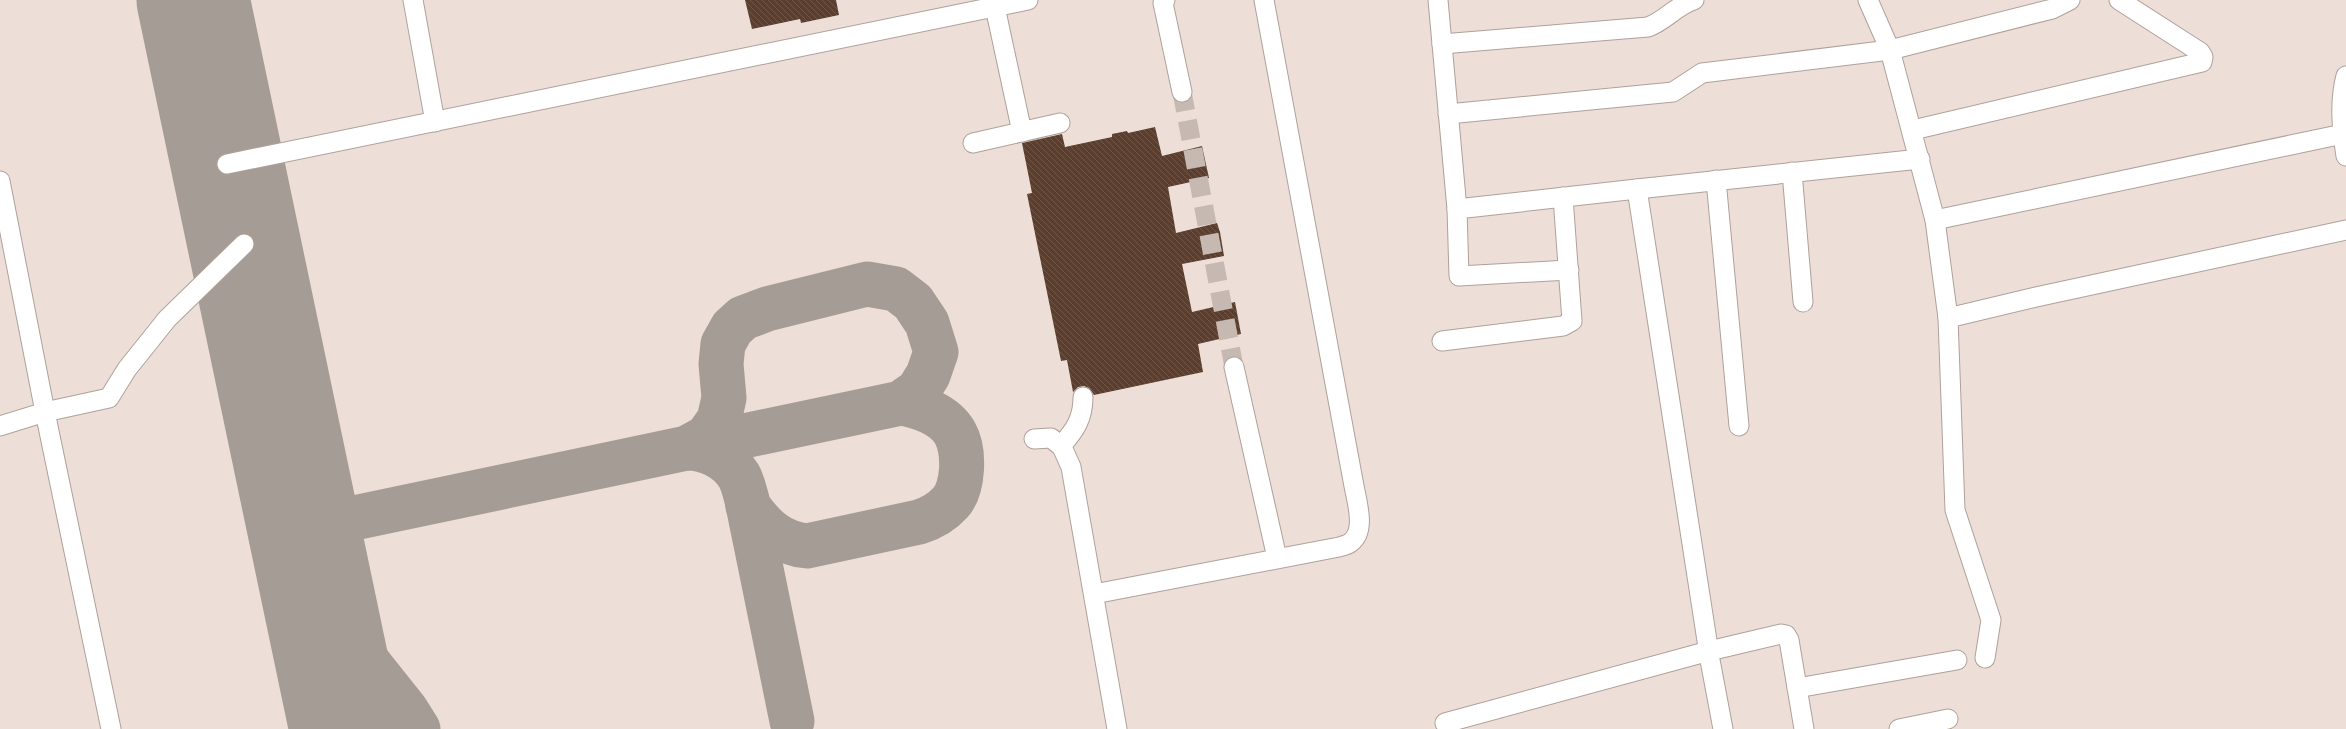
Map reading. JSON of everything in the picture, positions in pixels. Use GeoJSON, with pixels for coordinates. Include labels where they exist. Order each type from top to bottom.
{"type":"FeatureCollection","features":[{"type":"Feature","properties":{"kind":"street"},"geometry":{"type":"LineString","coordinates":[[413,0],[435,122]]}},
{"type":"Feature","properties":{"kind":"street"},"geometry":{"type":"LineString","coordinates":[[228,164],[1028,0]]}},
{"type":"Feature","properties":{"kind":"street"},"geometry":{"type":"LineString","coordinates":[[1094,594],[1339,547],[1351,542],[1358,533],[1359,517],[1264,0]]}},
{"type":"Feature","properties":{"kind":"street"},"geometry":{"type":"LineString","coordinates":[[1438,0],[1457,209],[1459,276],[1569,270]]}},
{"type":"Feature","properties":{"kind":"street"},"geometry":{"type":"LineString","coordinates":[[1442,44],[1648,27],[1656,24],[1682,6],[1694,0]]}},
{"type":"Feature","properties":{"kind":"street"},"geometry":{"type":"LineString","coordinates":[[1868,0],[1890,50],[1913,130],[1935,220],[1948,318],[1955,510],[1991,620],[1985,658]]}},
{"type":"Feature","properties":{"kind":"street"},"geometry":{"type":"LineString","coordinates":[[1448,114],[1673,92],[1696,76],[1709,72],[1890,50],[2052,9],[2070,0]]}},
{"type":"Feature","properties":{"kind":"street"},"geometry":{"type":"LineString","coordinates":[[1913,130],[2202,62],[2203,57],[2200,52],[2119,0]]}},
{"type":"Feature","properties":{"kind":"street"},"geometry":{"type":"LineString","coordinates":[[1164,1],[1182,92]]}},
{"type":"Feature","properties":{"kind":"street"},"geometry":{"type":"LineString","coordinates":[[995,7],[1022,132]]}},
{"type":"Feature","properties":{"kind":"street"},"geometry":{"type":"LineString","coordinates":[[2346,76],[2341,93],[2343,134],[2346,156]]}},
{"type":"Feature","properties":{"kind":"street"},"geometry":{"type":"LineString","coordinates":[[973,143],[1060,123]]}},
{"type":"Feature","properties":{"kind":"street"},"geometry":{"type":"LineString","coordinates":[[1935,220],[2343,134]]}},
{"type":"Feature","properties":{"kind":"street"},"geometry":{"type":"LineString","coordinates":[[1457,209],[1920,159]]}},
{"type":"Feature","properties":{"kind":"street"},"geometry":{"type":"LineString","coordinates":[[1792,172],[1803,302]]}},
{"type":"Feature","properties":{"kind":"street"},"geometry":{"type":"LineString","coordinates":[[1716,180],[1739,426]]}},
{"type":"Feature","properties":{"kind":"street"},"geometry":{"type":"LineString","coordinates":[[0,181],[45,412],[111,729]]}},
{"type":"Feature","properties":{"kind":"street"},"geometry":{"type":"LineString","coordinates":[[1637,189],[1709,651],[1723,729]]}},
{"type":"Feature","properties":{"kind":"street"},"geometry":{"type":"LineString","coordinates":[[1442,341],[1563,326],[1569,323],[1573,316],[1563,197]]}},
{"type":"Feature","properties":{"kind":"street"},"geometry":{"type":"LineString","coordinates":[[1948,318],[2043,295],[2346,230]]}},
{"type":"Feature","properties":{"kind":"street"},"geometry":{"type":"LineString","coordinates":[[0,426],[45,412],[109,398],[128,369],[167,319],[244,244]]}},
{"type":"Feature","properties":{"kind":"street"},"geometry":{"type":"LineString","coordinates":[[1234,366],[1277,558]]}},
{"type":"Feature","properties":{"kind":"street"},"geometry":{"type":"LineString","coordinates":[[1061,446],[1080,422],[1083,408],[1083,397]]}},
{"type":"Feature","properties":{"kind":"street"},"geometry":{"type":"LineString","coordinates":[[1034,439],[1051,438],[1061,446],[1071,468],[1117,729]]}},
{"type":"Feature","properties":{"kind":"street"},"geometry":{"type":"LineString","coordinates":[[1445,723],[1709,651],[1781,634],[1786,635],[1804,729]]}},
{"type":"Feature","properties":{"kind":"street"},"geometry":{"type":"LineString","coordinates":[[1797,688],[1957,660]]}},
{"type":"Feature","properties":{"kind":"street"},"geometry":{"type":"LineString","coordinates":[[1898,729],[1948,719]]}},
{"type":"Feature","properties":{"kind":"building"},"geometry":{"type":"Polygon","coordinates":[[[745,0],[836,0],[839,15],[801,23],[800,19],[752,29],[745,0]]]}},
{"type":"Feature","properties":{"kind":"building"},"geometry":{"type":"Polygon","coordinates":[[[1155,127],[1162,156],[1202,146],[1209,178],[1168,187],[1176,233],[1217,223],[1220,232],[1224,256],[1182,264],[1192,312],[1235,302],[1241,334],[1198,344],[1203,372],[1094,395],[1089,388],[1084,386],[1078,387],[1073,392],[1067,360],[1061,361],[1027,194],[1032,193],[1022,143],[1062,134],[1065,147],[1112,137],[1112,134],[1127,131],[1128,133],[1155,127]]]}},
{"type":"Feature","properties":{"kind":"taxiway"},"geometry":{"type":"LineString","coordinates":[[294,483],[307,499],[319,510],[334,516],[354,518],[901,403],[918,391],[928,375],[936,352],[927,323],[913,302],[896,289],[867,284],[767,309],[743,318],[732,328],[723,344],[721,364],[724,398],[719,420],[707,437],[687,448]]}},
{"type":"Feature","properties":{"kind":"taxiway"},"geometry":{"type":"LineString","coordinates":[[748,506],[766,528],[780,538],[788,542],[807,546],[919,522],[940,512],[947,507],[955,497],[958,489],[962,469],[962,459],[958,440],[951,427],[939,416],[916,406],[901,403]]}},
{"type":"Feature","properties":{"kind":"taxiway"},"geometry":{"type":"LineString","coordinates":[[687,448],[695,448],[709,452],[723,459],[739,476],[742,482],[747,500],[792,721]]}},
{"type":"Feature","properties":{"kind":"taxiway"},"geometry":{"type":"LineString","coordinates":[[354,518],[337,527],[327,539],[319,553],[314,574],[316,585],[332,617],[406,710],[418,729]]}},
{"type":"Feature","properties":{"kind":"taxiway"},"geometry":{"type":"LineString","coordinates":[[333,729],[340,701]]}},
{"type":"Feature","properties":{"kind":"runway"},"geometry":{"type":"LineString","coordinates":[[193,0],[346,729]]}},
{"type":"Feature","properties":{"kind":"tunnel"},"geometry":{"type":"LineString","coordinates":[[1182,92],[1234,367]]}}]}
